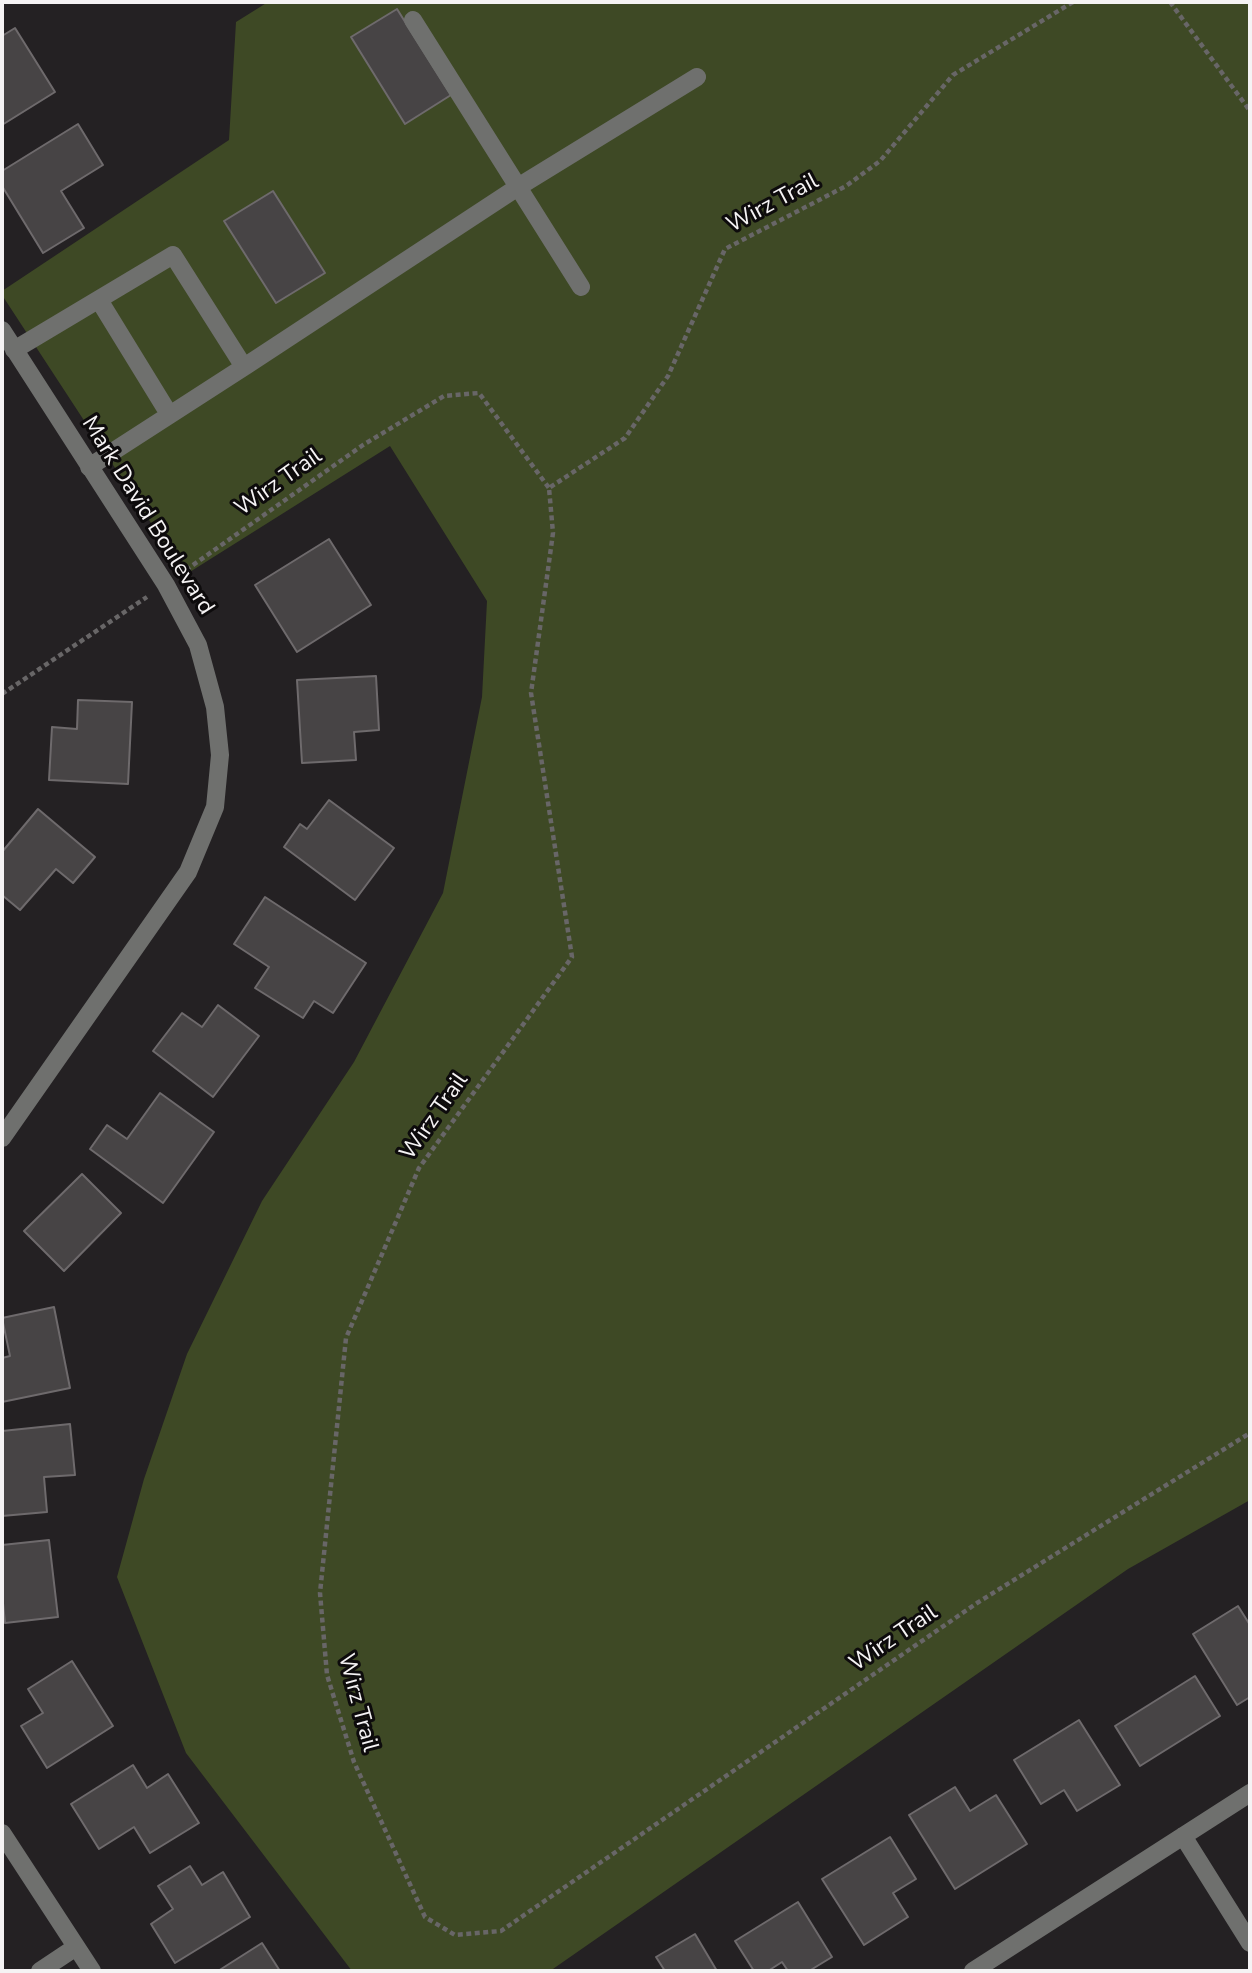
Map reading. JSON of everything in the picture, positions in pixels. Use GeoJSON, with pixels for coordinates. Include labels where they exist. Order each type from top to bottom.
{"type":"FeatureCollection","features":[{"type":"Feature","properties":{"kind":"street"},"geometry":{"type":"LineString","coordinates":[[412,20],[581,287]]}},
{"type":"Feature","properties":{"kind":"street"},"geometry":{"type":"LineString","coordinates":[[89,467],[518,187],[696,77]]}},
{"type":"Feature","properties":{"kind":"street"},"geometry":{"type":"LineString","coordinates":[[14,350],[173,255],[244,367]]}},
{"type":"Feature","properties":{"kind":"street"},"geometry":{"type":"LineString","coordinates":[[99,300],[169,414]]}},
{"type":"Feature","properties":{"kind":"street","name":"Mark David Boulevard"},"geometry":{"type":"LineString","coordinates":[[2,330],[166,585],[198,645],[215,707],[220,755],[215,807],[188,872],[2,1138]]}},
{"type":"Feature","properties":{"kind":"street"},"geometry":{"type":"LineString","coordinates":[[972,1971],[1250,1793]]}},
{"type":"Feature","properties":{"kind":"street"},"geometry":{"type":"LineString","coordinates":[[2,1833],[92,1971]]}},
{"type":"Feature","properties":{"kind":"street"},"geometry":{"type":"LineString","coordinates":[[1183,1836],[1250,1943]]}},
{"type":"Feature","properties":{"kind":"street"},"geometry":{"type":"LineString","coordinates":[[40,1971],[76,1947]]}},
{"type":"Feature","properties":{"kind":"path","name":"Wirz Trail"},"geometry":{"type":"LineString","coordinates":[[549,488],[625,438],[668,376],[725,249],[846,186],[880,161],[953,75],[1073,2]]}},
{"type":"Feature","properties":{"kind":"path"},"geometry":{"type":"LineString","coordinates":[[1170,2],[1250,111]]}},
{"type":"Feature","properties":{"kind":"path","name":"Wirz Trail"},"geometry":{"type":"LineString","coordinates":[[185,571],[363,445],[444,396],[479,393],[549,488],[553,533],[531,693],[572,957],[419,1168],[346,1338],[320,1594],[327,1675],[354,1762],[425,1917],[455,1936],[501,1931],[977,1603],[1250,1433]]}},
{"type":"Feature","properties":{"kind":"path"},"geometry":{"type":"LineString","coordinates":[[2,694],[142,600]]}},
{"type":"Feature","properties":{"kind":"green space"},"geometry":{"type":"Polygon","coordinates":[[[268,2],[1250,2],[1250,1500],[1128,1569],[550,1971],[352,1971],[186,1753],[117,1577],[144,1479],[187,1354],[262,1201],[354,1062],[443,893],[482,697],[487,601],[390,446],[185,575],[2,295],[2,291],[229,140],[236,22],[268,2]]]}},
{"type":"Feature","properties":{"kind":"building"},"geometry":{"type":"Polygon","coordinates":[[[397,9],[451,95],[405,124],[351,37],[397,9]]]}},
{"type":"Feature","properties":{"kind":"building"},"geometry":{"type":"Polygon","coordinates":[[[15,28],[55,92],[2,125],[2,36],[15,28]]]}},
{"type":"Feature","properties":{"kind":"building"},"geometry":{"type":"Polygon","coordinates":[[[78,124],[103,165],[61,191],[84,228],[43,253],[2,186],[2,171],[78,124]]]}},
{"type":"Feature","properties":{"kind":"building"},"geometry":{"type":"Polygon","coordinates":[[[273,191],[325,273],[276,303],[224,221],[273,191]]]}},
{"type":"Feature","properties":{"kind":"building"},"geometry":{"type":"Polygon","coordinates":[[[329,539],[371,605],[297,652],[255,585],[329,539]]]}},
{"type":"Feature","properties":{"kind":"building"},"geometry":{"type":"Polygon","coordinates":[[[376,676],[379,730],[354,732],[356,760],[302,763],[297,680],[376,676]]]}},
{"type":"Feature","properties":{"kind":"building"},"geometry":{"type":"Polygon","coordinates":[[[78,700],[132,702],[128,784],[49,780],[52,727],[77,729],[78,700]]]}},
{"type":"Feature","properties":{"kind":"building"},"geometry":{"type":"Polygon","coordinates":[[[329,800],[394,848],[355,900],[284,847],[300,824],[307,829],[329,800]]]}},
{"type":"Feature","properties":{"kind":"building"},"geometry":{"type":"Polygon","coordinates":[[[38,809],[95,857],[73,883],[56,869],[20,910],[2,895],[2,852],[38,809]]]}},
{"type":"Feature","properties":{"kind":"building"},"geometry":{"type":"Polygon","coordinates":[[[265,897],[366,963],[333,1013],[314,1001],[303,1018],[255,988],[269,967],[234,944],[265,897]]]}},
{"type":"Feature","properties":{"kind":"building"},"geometry":{"type":"Polygon","coordinates":[[[218,1005],[259,1036],[213,1097],[153,1051],[182,1013],[202,1027],[218,1005]]]}},
{"type":"Feature","properties":{"kind":"building"},"geometry":{"type":"Polygon","coordinates":[[[160,1093],[214,1132],[163,1203],[90,1149],[107,1125],[127,1139],[160,1093]]]}},
{"type":"Feature","properties":{"kind":"building"},"geometry":{"type":"Polygon","coordinates":[[[82,1174],[121,1213],[64,1271],[24,1231],[82,1174]]]}},
{"type":"Feature","properties":{"kind":"building"},"geometry":{"type":"Polygon","coordinates":[[[54,1307],[70,1388],[2,1402],[2,1358],[10,1356],[2,1318],[54,1307]]]}},
{"type":"Feature","properties":{"kind":"building"},"geometry":{"type":"Polygon","coordinates":[[[70,1424],[75,1475],[44,1477],[47,1512],[2,1516],[2,1431],[70,1424]]]}},
{"type":"Feature","properties":{"kind":"building"},"geometry":{"type":"Polygon","coordinates":[[[49,1540],[58,1617],[5,1623],[2,1545],[49,1540]]]}},
{"type":"Feature","properties":{"kind":"building"},"geometry":{"type":"Polygon","coordinates":[[[1238,1606],[1250,1625],[1250,1697],[1237,1705],[1193,1634],[1238,1606]]]}},
{"type":"Feature","properties":{"kind":"building"},"geometry":{"type":"Polygon","coordinates":[[[72,1661],[113,1726],[47,1768],[21,1726],[43,1713],[28,1689],[72,1661]]]}},
{"type":"Feature","properties":{"kind":"building"},"geometry":{"type":"Polygon","coordinates":[[[1195,1676],[1220,1716],[1140,1766],[1115,1726],[1195,1676]]]}},
{"type":"Feature","properties":{"kind":"building"},"geometry":{"type":"Polygon","coordinates":[[[1079,1720],[1120,1785],[1077,1811],[1064,1790],[1041,1804],[1014,1760],[1079,1720]]]}},
{"type":"Feature","properties":{"kind":"building"},"geometry":{"type":"Polygon","coordinates":[[[133,1765],[147,1788],[168,1774],[199,1823],[150,1853],[134,1827],[99,1849],[71,1804],[133,1765]]]}},
{"type":"Feature","properties":{"kind":"building"},"geometry":{"type":"Polygon","coordinates":[[[955,1787],[970,1811],[996,1795],[1027,1844],[955,1889],[909,1815],[955,1787]]]}},
{"type":"Feature","properties":{"kind":"building"},"geometry":{"type":"Polygon","coordinates":[[[890,1837],[916,1879],[893,1893],[908,1917],[864,1945],[822,1879],[890,1837]]]}},
{"type":"Feature","properties":{"kind":"building"},"geometry":{"type":"Polygon","coordinates":[[[190,1866],[202,1885],[223,1872],[250,1917],[175,1963],[151,1924],[173,1909],[158,1886],[190,1866]]]}},
{"type":"Feature","properties":{"kind":"building"},"geometry":{"type":"Polygon","coordinates":[[[798,1902],[832,1957],[809,1971],[788,1971],[782,1962],[768,1971],[754,1971],[735,1941],[798,1902]]]}},
{"type":"Feature","properties":{"kind":"building"},"geometry":{"type":"Polygon","coordinates":[[[695,1934],[717,1971],[665,1971],[656,1957],[695,1934]]]}},
{"type":"Feature","properties":{"kind":"building"},"geometry":{"type":"Polygon","coordinates":[[[262,1943],[280,1971],[218,1971],[262,1943]]]}}]}
